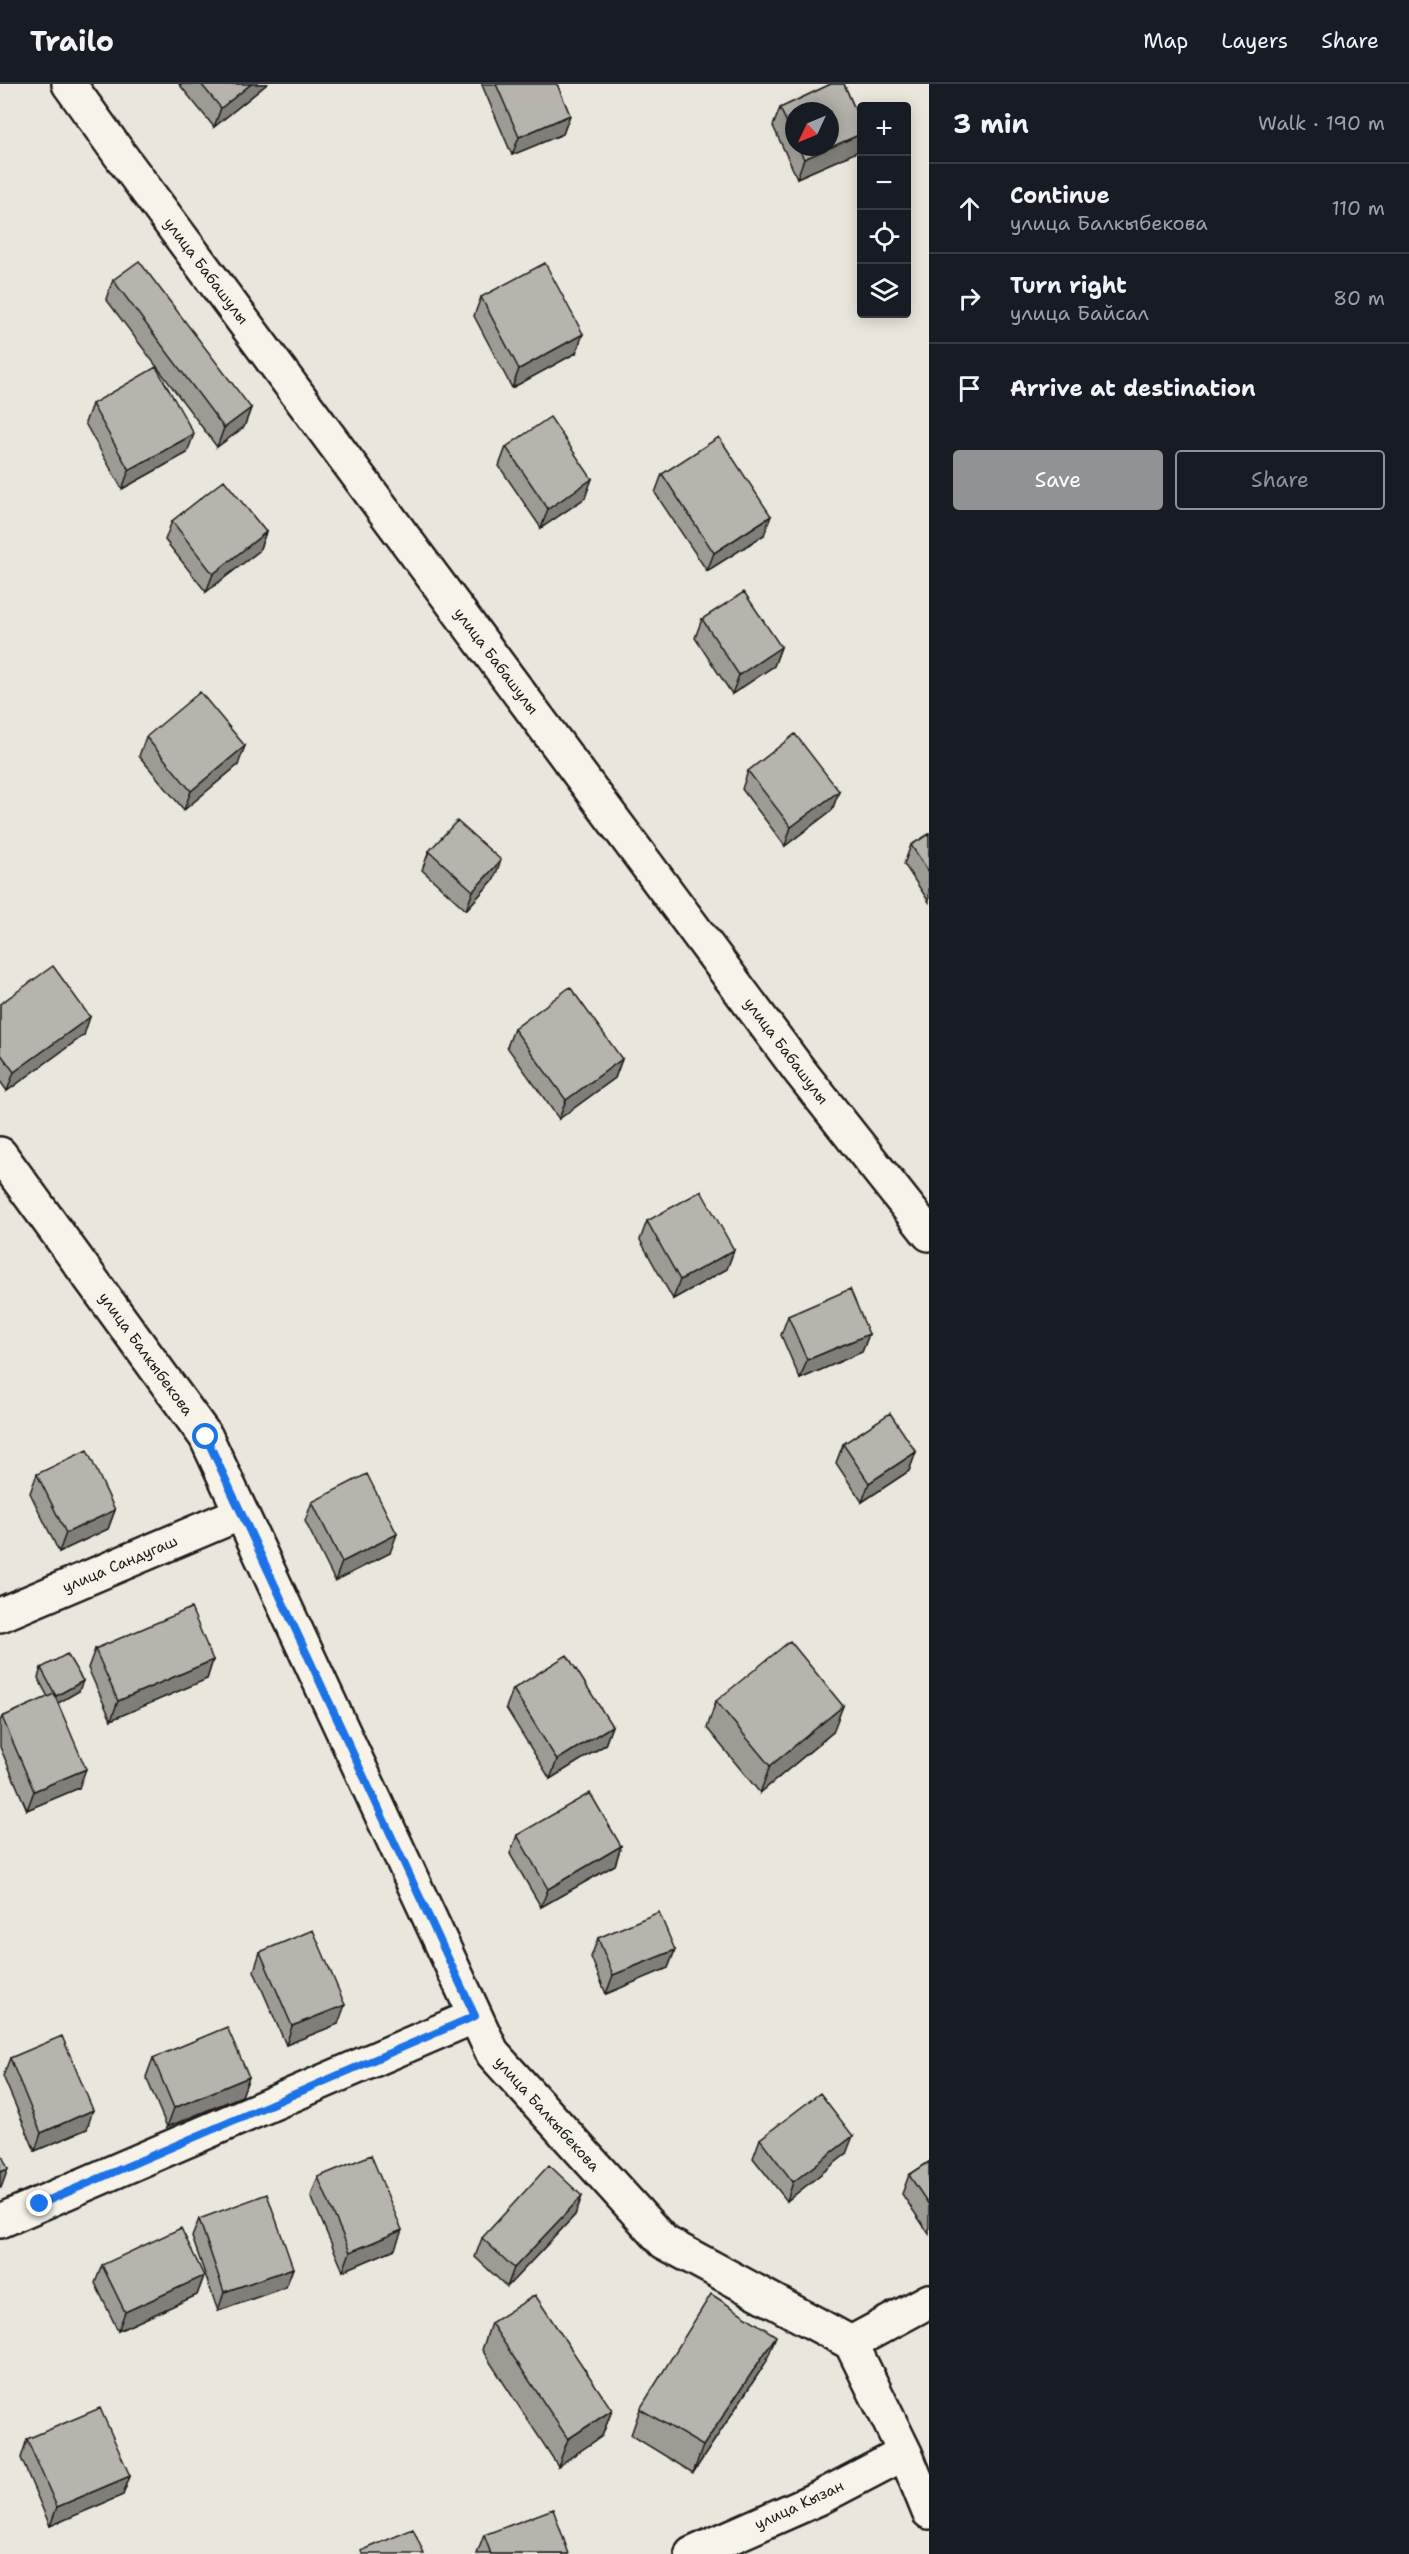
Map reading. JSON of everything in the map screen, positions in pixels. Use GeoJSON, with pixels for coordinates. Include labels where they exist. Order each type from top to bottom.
{"type":"FeatureCollection","features":[{"type":"Feature","properties":{"kind":"street","name":"улица Бабашулы"},"geometry":{"type":"LineString","coordinates":[[69,84],[799,1070],[929,1234]]}},
{"type":"Feature","properties":{"kind":"street","name":"улица Балкыбекова"},"geometry":{"type":"LineString","coordinates":[[0,1154],[206,1437],[493,2054],[664,2242],[851,2343]]}},
{"type":"Feature","properties":{"kind":"street","name":"улица Сандугаш"},"geometry":{"type":"LineString","coordinates":[[0,1615],[241,1512]]}},
{"type":"Feature","properties":{"kind":"street"},"geometry":{"type":"LineString","coordinates":[[0,2222],[475,2016]]}},
{"type":"Feature","properties":{"kind":"street"},"geometry":{"type":"LineString","coordinates":[[929,2301],[851,2343],[905,2453],[929,2512]]}},
{"type":"Feature","properties":{"kind":"street","name":"улица Кызан"},"geometry":{"type":"LineString","coordinates":[[692,2554],[819,2498],[905,2453]]}},
{"type":"Feature","properties":{"kind":"building"},"geometry":{"type":"Polygon","coordinates":[[[201,84],[251,84],[221,108],[201,84]]]}},
{"type":"Feature","properties":{"kind":"building"},"geometry":{"type":"Polygon","coordinates":[[[496,84],[557,84],[570,115],[519,137],[496,84]]]}},
{"type":"Feature","properties":{"kind":"building"},"geometry":{"type":"Polygon","coordinates":[[[831,84],[844,84],[857,114],[857,136],[839,144],[839,102],[793,102],[831,84]]]}},
{"type":"Feature","properties":{"kind":"building"},"geometry":{"type":"Polygon","coordinates":[[[785,106],[785,119],[780,108],[785,106]]]}},
{"type":"Feature","properties":{"kind":"building"},"geometry":{"type":"Polygon","coordinates":[[[139,261],[251,408],[224,428],[113,280],[139,261]]]}},
{"type":"Feature","properties":{"kind":"building"},"geometry":{"type":"Polygon","coordinates":[[[545,263],[583,334],[519,369],[481,297],[545,263]]]}},
{"type":"Feature","properties":{"kind":"building"},"geometry":{"type":"Polygon","coordinates":[[[156,367],[194,434],[129,470],[92,404],[156,367]]]}},
{"type":"Feature","properties":{"kind":"building"},"geometry":{"type":"Polygon","coordinates":[[[550,417],[592,479],[548,509],[506,447],[550,417]]]}},
{"type":"Feature","properties":{"kind":"building"},"geometry":{"type":"Polygon","coordinates":[[[719,437],[771,516],[714,553],[662,474],[719,437]]]}},
{"type":"Feature","properties":{"kind":"building"},"geometry":{"type":"Polygon","coordinates":[[[224,480],[266,532],[213,574],[172,521],[224,480]]]}},
{"type":"Feature","properties":{"kind":"building"},"geometry":{"type":"Polygon","coordinates":[[[744,592],[781,647],[739,675],[702,619],[744,592]]]}},
{"type":"Feature","properties":{"kind":"building"},"geometry":{"type":"Polygon","coordinates":[[[200,692],[245,746],[191,791],[146,737],[200,692]]]}},
{"type":"Feature","properties":{"kind":"building"},"geometry":{"type":"Polygon","coordinates":[[[795,734],[839,791],[791,827],[748,771],[795,734]]]}},
{"type":"Feature","properties":{"kind":"building"},"geometry":{"type":"Polygon","coordinates":[[[457,821],[501,860],[473,891],[429,851],[457,821]]]}},
{"type":"Feature","properties":{"kind":"building"},"geometry":{"type":"Polygon","coordinates":[[[929,834],[929,872],[911,845],[929,834]]]}},
{"type":"Feature","properties":{"kind":"building"},"geometry":{"type":"Polygon","coordinates":[[[53,966],[90,1017],[14,1072],[0,1053],[0,1004],[53,966]]]}},
{"type":"Feature","properties":{"kind":"building"},"geometry":{"type":"Polygon","coordinates":[[[570,987],[622,1059],[566,1100],[514,1029],[570,987]]]}},
{"type":"Feature","properties":{"kind":"building"},"geometry":{"type":"Polygon","coordinates":[[[701,1191],[734,1250],[680,1280],[647,1221],[701,1191]]]}},
{"type":"Feature","properties":{"kind":"building"},"geometry":{"type":"Polygon","coordinates":[[[850,1289],[869,1334],[807,1360],[788,1316],[850,1289]]]}},
{"type":"Feature","properties":{"kind":"building"},"geometry":{"type":"Polygon","coordinates":[[[890,1413],[916,1452],[869,1483],[843,1444],[890,1413]]]}},
{"type":"Feature","properties":{"kind":"building"},"geometry":{"type":"Polygon","coordinates":[[[87,1450],[115,1510],[66,1533],[37,1474],[87,1450]]]}},
{"type":"Feature","properties":{"kind":"building"},"geometry":{"type":"Polygon","coordinates":[[[367,1474],[397,1534],[342,1562],[312,1502],[367,1474]]]}},
{"type":"Feature","properties":{"kind":"building"},"geometry":{"type":"Polygon","coordinates":[[[191,1608],[213,1660],[118,1701],[95,1649],[191,1608]]]}},
{"type":"Feature","properties":{"kind":"building"},"geometry":{"type":"Polygon","coordinates":[[[790,1641],[843,1706],[770,1766],[716,1701],[790,1641]]]}},
{"type":"Feature","properties":{"kind":"building"},"geometry":{"type":"Polygon","coordinates":[[[67,1654],[83,1681],[56,1696],[41,1668],[67,1654]]]}},
{"type":"Feature","properties":{"kind":"building"},"geometry":{"type":"Polygon","coordinates":[[[567,1655],[612,1726],[557,1760],[513,1689],[567,1655]]]}},
{"type":"Feature","properties":{"kind":"building"},"geometry":{"type":"Polygon","coordinates":[[[54,1694],[86,1769],[34,1791],[2,1717],[54,1694]]]}},
{"type":"Feature","properties":{"kind":"building"},"geometry":{"type":"Polygon","coordinates":[[[590,1793],[621,1846],[548,1889],[517,1835],[590,1793]]]}},
{"type":"Feature","properties":{"kind":"building"},"geometry":{"type":"Polygon","coordinates":[[[659,1912],[675,1950],[613,1975],[598,1938],[659,1912]]]}},
{"type":"Feature","properties":{"kind":"building"},"geometry":{"type":"Polygon","coordinates":[[[313,1930],[345,2005],[292,2026],[260,1952],[313,1930]]]}},
{"type":"Feature","properties":{"kind":"building"},"geometry":{"type":"Polygon","coordinates":[[[227,2027],[249,2077],[174,2108],[153,2058],[227,2027]]]}},
{"type":"Feature","properties":{"kind":"building"},"geometry":{"type":"Polygon","coordinates":[[[62,2036],[93,2110],[41,2133],[10,2058],[62,2036]]]}},
{"type":"Feature","properties":{"kind":"building"},"geometry":{"type":"Polygon","coordinates":[[[820,2093],[853,2136],[793,2182],[760,2139],[820,2093]]]}},
{"type":"Feature","properties":{"kind":"building"},"geometry":{"type":"Polygon","coordinates":[[[0,2151],[8,2169],[0,2172],[0,2151]]]}},
{"type":"Feature","properties":{"kind":"building"},"geometry":{"type":"Polygon","coordinates":[[[371,2155],[402,2230],[350,2252],[318,2177],[371,2155]]]}},
{"type":"Feature","properties":{"kind":"building"},"geometry":{"type":"Polygon","coordinates":[[[929,2162],[929,2205],[909,2175],[929,2162]]]}},
{"type":"Feature","properties":{"kind":"building"},"geometry":{"type":"Polygon","coordinates":[[[549,2165],[582,2196],[514,2268],[482,2238],[549,2165]]]}},
{"type":"Feature","properties":{"kind":"building"},"geometry":{"type":"Polygon","coordinates":[[[267,2194],[293,2268],[224,2292],[199,2219],[267,2194]]]}},
{"type":"Feature","properties":{"kind":"building"},"geometry":{"type":"Polygon","coordinates":[[[181,2228],[204,2276],[125,2312],[102,2265],[181,2228]]]}},
{"type":"Feature","properties":{"kind":"building"},"geometry":{"type":"Polygon","coordinates":[[[711,2294],[776,2336],[703,2446],[640,2409],[711,2294]]]}},
{"type":"Feature","properties":{"kind":"building"},"geometry":{"type":"Polygon","coordinates":[[[535,2295],[612,2410],[568,2439],[491,2323],[535,2295]]]}},
{"type":"Feature","properties":{"kind":"building"},"geometry":{"type":"Polygon","coordinates":[[[100,2408],[130,2476],[57,2507],[27,2439],[100,2408]]]}},
{"type":"Feature","properties":{"kind":"building"},"geometry":{"type":"Polygon","coordinates":[[[553,2509],[569,2554],[491,2554],[484,2535],[553,2509]]]}},
{"type":"Feature","properties":{"kind":"building"},"geometry":{"type":"Polygon","coordinates":[[[413,2529],[424,2554],[362,2554],[361,2551],[413,2529]]]}},
{"type":"Feature","properties":{"kind":"route"},"geometry":{"type":"LineString","coordinates":[[40,2204],[475,2016],[206,1437]]}}]}
